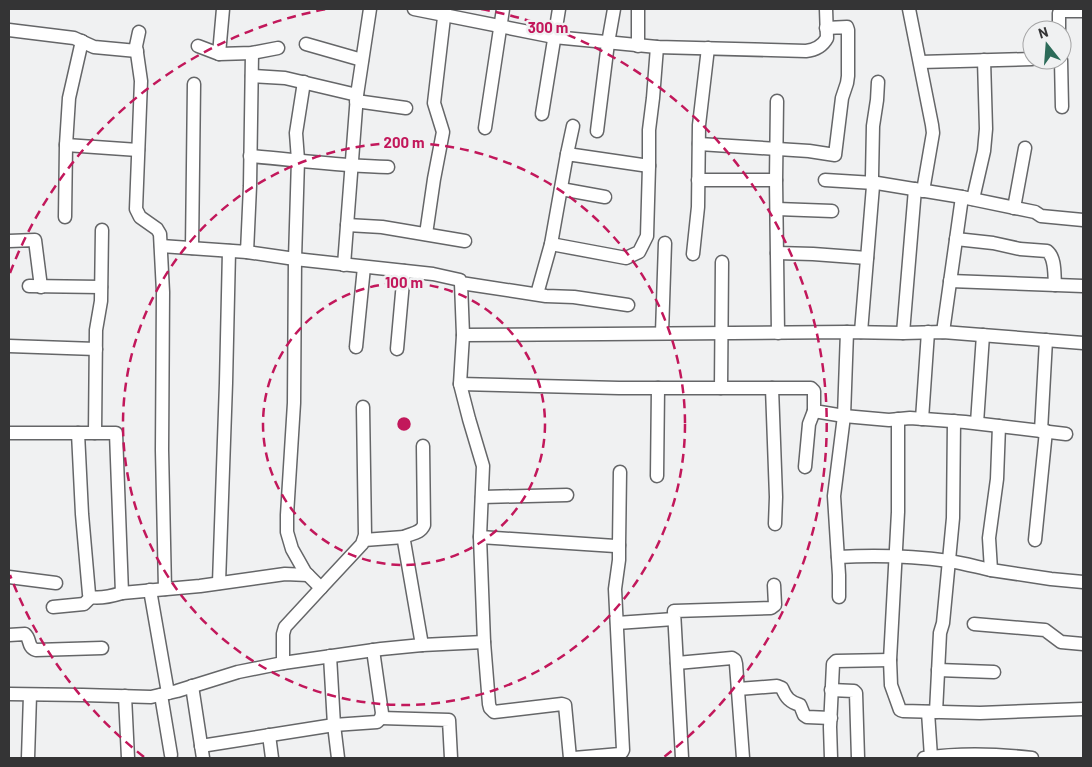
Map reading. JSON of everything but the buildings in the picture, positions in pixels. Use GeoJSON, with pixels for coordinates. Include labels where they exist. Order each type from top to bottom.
{"type":"FeatureCollection","features":[{"type":"Feature","properties":{"kind":"street"},"geometry":{"type":"LineString","coordinates":[[219,54],[223,9]]}},
{"type":"Feature","properties":{"kind":"street"},"geometry":{"type":"LineString","coordinates":[[344,265],[357,98],[370,9]]}},
{"type":"Feature","properties":{"kind":"street"},"geometry":{"type":"LineString","coordinates":[[414,9],[444,12],[500,27],[554,37],[608,43],[657,47],[806,51],[817,49],[827,38],[826,9]]}},
{"type":"Feature","properties":{"kind":"street"},"geometry":{"type":"LineString","coordinates":[[485,128],[503,9]]}},
{"type":"Feature","properties":{"kind":"street"},"geometry":{"type":"LineString","coordinates":[[542,114],[559,9]]}},
{"type":"Feature","properties":{"kind":"street"},"geometry":{"type":"LineString","coordinates":[[597,131],[614,9]]}},
{"type":"Feature","properties":{"kind":"street"},"geometry":{"type":"LineString","coordinates":[[638,9],[638,46]]}},
{"type":"Feature","properties":{"kind":"street"},"geometry":{"type":"LineString","coordinates":[[903,333],[919,190],[933,133],[909,9]]}},
{"type":"Feature","properties":{"kind":"street"},"geometry":{"type":"LineString","coordinates":[[1059,20],[1059,13],[1061,11],[1083,11]]}},
{"type":"Feature","properties":{"kind":"street"},"geometry":{"type":"LineString","coordinates":[[426,234],[443,132],[434,103],[444,12]]}},
{"type":"Feature","properties":{"kind":"street"},"geometry":{"type":"LineString","coordinates":[[699,144],[809,151],[835,155],[842,98],[848,76],[848,30],[846,27],[826,28]]}},
{"type":"Feature","properties":{"kind":"street"},"geometry":{"type":"LineString","coordinates":[[9,30],[74,38],[94,47],[137,51]]}},
{"type":"Feature","properties":{"kind":"street"},"geometry":{"type":"LineString","coordinates":[[139,32],[136,46],[141,81],[136,209],[140,217],[157,228],[160,234],[161,246],[165,589]]}},
{"type":"Feature","properties":{"kind":"street"},"geometry":{"type":"LineString","coordinates":[[65,216],[69,98],[82,41]]}},
{"type":"Feature","properties":{"kind":"street"},"geometry":{"type":"LineString","coordinates":[[306,44],[362,60]]}},
{"type":"Feature","properties":{"kind":"street"},"geometry":{"type":"LineString","coordinates":[[198,46],[219,54],[252,53],[278,48]]}},
{"type":"Feature","properties":{"kind":"street"},"geometry":{"type":"LineString","coordinates":[[551,244],[626,258],[639,252],[647,236],[649,130],[657,47]]}},
{"type":"Feature","properties":{"kind":"street"},"geometry":{"type":"LineString","coordinates":[[693,254],[698,207],[699,125],[708,48]]}},
{"type":"Feature","properties":{"kind":"street"},"geometry":{"type":"LineString","coordinates":[[247,252],[252,53]]}},
{"type":"Feature","properties":{"kind":"street"},"geometry":{"type":"LineString","coordinates":[[920,62],[1022,59]]}},
{"type":"Feature","properties":{"kind":"street"},"geometry":{"type":"LineString","coordinates":[[943,332],[956,239],[967,198],[984,151],[984,60]]}},
{"type":"Feature","properties":{"kind":"street"},"geometry":{"type":"LineString","coordinates":[[1061,70],[1062,107]]}},
{"type":"Feature","properties":{"kind":"street"},"geometry":{"type":"LineString","coordinates":[[252,76],[286,78],[357,98],[406,108]]}},
{"type":"Feature","properties":{"kind":"street"},"geometry":{"type":"LineString","coordinates":[[304,82],[296,133],[298,160],[294,403],[286,515],[287,532],[292,549],[305,572],[321,588]]}},
{"type":"Feature","properties":{"kind":"street"},"geometry":{"type":"LineString","coordinates":[[861,332],[874,185],[872,179],[872,144],[878,82]]}},
{"type":"Feature","properties":{"kind":"street"},"geometry":{"type":"LineString","coordinates":[[192,248],[194,84]]}},
{"type":"Feature","properties":{"kind":"street"},"geometry":{"type":"LineString","coordinates":[[777,101],[778,333]]}},
{"type":"Feature","properties":{"kind":"street"},"geometry":{"type":"LineString","coordinates":[[537,294],[551,244],[572,126]]}},
{"type":"Feature","properties":{"kind":"street"},"geometry":{"type":"LineString","coordinates":[[66,144],[138,150]]}},
{"type":"Feature","properties":{"kind":"street"},"geometry":{"type":"LineString","coordinates":[[1014,208],[1025,148]]}},
{"type":"Feature","properties":{"kind":"street"},"geometry":{"type":"LineString","coordinates":[[567,154],[649,166]]}},
{"type":"Feature","properties":{"kind":"street"},"geometry":{"type":"LineString","coordinates":[[250,156],[351,166],[388,167]]}},
{"type":"Feature","properties":{"kind":"street"},"geometry":{"type":"LineString","coordinates":[[698,180],[776,180]]}},
{"type":"Feature","properties":{"kind":"street"},"geometry":{"type":"LineString","coordinates":[[825,180],[919,190],[1035,212],[1041,216],[1083,220]]}},
{"type":"Feature","properties":{"kind":"street"},"geometry":{"type":"LineString","coordinates":[[561,189],[605,197]]}},
{"type":"Feature","properties":{"kind":"street"},"geometry":{"type":"LineString","coordinates":[[776,209],[832,211]]}},
{"type":"Feature","properties":{"kind":"street"},"geometry":{"type":"LineString","coordinates":[[347,225],[382,227],[465,241]]}},
{"type":"Feature","properties":{"kind":"street"},"geometry":{"type":"LineString","coordinates":[[95,433],[96,330],[102,287],[102,230]]}},
{"type":"Feature","properties":{"kind":"street"},"geometry":{"type":"LineString","coordinates":[[956,239],[993,243],[1020,249],[1047,251],[1052,257],[1055,285]]}},
{"type":"Feature","properties":{"kind":"street"},"geometry":{"type":"LineString","coordinates":[[9,240],[35,240],[35,286],[102,287]]}},
{"type":"Feature","properties":{"kind":"street"},"geometry":{"type":"LineString","coordinates":[[662,334],[665,243]]}},
{"type":"Feature","properties":{"kind":"street"},"geometry":{"type":"LineString","coordinates":[[161,246],[247,252],[295,260],[404,271],[454,278],[460,280],[461,283],[628,305]]}},
{"type":"Feature","properties":{"kind":"street"},"geometry":{"type":"LineString","coordinates":[[219,584],[229,251]]}},
{"type":"Feature","properties":{"kind":"street"},"geometry":{"type":"LineString","coordinates":[[777,253],[867,258]]}},
{"type":"Feature","properties":{"kind":"street"},"geometry":{"type":"LineString","coordinates":[[721,388],[722,262]]}},
{"type":"Feature","properties":{"kind":"street"},"geometry":{"type":"LineString","coordinates":[[356,347],[364,267]]}},
{"type":"Feature","properties":{"kind":"street"},"geometry":{"type":"LineString","coordinates":[[397,350],[404,271]]}},
{"type":"Feature","properties":{"kind":"street"},"geometry":{"type":"LineString","coordinates":[[950,281],[1083,286]]}},
{"type":"Feature","properties":{"kind":"street"},"geometry":{"type":"LineString","coordinates":[[461,283],[463,334],[460,384],[484,466],[480,537],[484,642],[490,708],[494,712],[565,704],[570,758]]}},
{"type":"Feature","properties":{"kind":"street"},"geometry":{"type":"LineString","coordinates":[[839,597],[834,496],[844,416],[847,332]]}},
{"type":"Feature","properties":{"kind":"street"},"geometry":{"type":"LineString","coordinates":[[922,419],[928,332]]}},
{"type":"Feature","properties":{"kind":"street"},"geometry":{"type":"LineString","coordinates":[[463,334],[943,332],[1083,343]]}},
{"type":"Feature","properties":{"kind":"street"},"geometry":{"type":"LineString","coordinates":[[977,423],[983,335]]}},
{"type":"Feature","properties":{"kind":"street"},"geometry":{"type":"LineString","coordinates":[[1035,540],[1044,431],[1046,340]]}},
{"type":"Feature","properties":{"kind":"street"},"geometry":{"type":"LineString","coordinates":[[9,346],[96,349]]}},
{"type":"Feature","properties":{"kind":"street"},"geometry":{"type":"LineString","coordinates":[[460,384],[619,388],[811,388],[814,391],[814,411],[809,424],[805,466]]}},
{"type":"Feature","properties":{"kind":"street"},"geometry":{"type":"LineString","coordinates":[[657,476],[658,388]]}},
{"type":"Feature","properties":{"kind":"street"},"geometry":{"type":"LineString","coordinates":[[772,388],[776,497],[775,524]]}},
{"type":"Feature","properties":{"kind":"street"},"geometry":{"type":"LineString","coordinates":[[284,663],[283,634],[286,627],[364,540],[363,407]]}},
{"type":"Feature","properties":{"kind":"street"},"geometry":{"type":"LineString","coordinates":[[814,411],[889,420],[922,419],[977,423],[1066,434]]}},
{"type":"Feature","properties":{"kind":"street"},"geometry":{"type":"LineString","coordinates":[[898,419],[898,512],[890,660],[891,685],[900,710],[980,713],[1083,709]]}},
{"type":"Feature","properties":{"kind":"street"},"geometry":{"type":"LineString","coordinates":[[954,421],[953,518],[950,561],[944,623],[940,633],[938,670],[927,758],[954,755],[1006,755],[1032,758]]}},
{"type":"Feature","properties":{"kind":"street"},"geometry":{"type":"LineString","coordinates":[[991,570],[989,538],[997,479],[999,426]]}},
{"type":"Feature","properties":{"kind":"street"},"geometry":{"type":"LineString","coordinates":[[9,433],[116,433],[122,592]]}},
{"type":"Feature","properties":{"kind":"street"},"geometry":{"type":"LineString","coordinates":[[78,433],[82,514],[89,594],[91,597]]}},
{"type":"Feature","properties":{"kind":"street"},"geometry":{"type":"LineString","coordinates":[[364,540],[404,537],[423,529],[423,446]]}},
{"type":"Feature","properties":{"kind":"street"},"geometry":{"type":"LineString","coordinates":[[574,758],[620,754],[623,750],[615,589],[619,560],[620,472]]}},
{"type":"Feature","properties":{"kind":"street"},"geometry":{"type":"LineString","coordinates":[[482,497],[567,494]]}},
{"type":"Feature","properties":{"kind":"street"},"geometry":{"type":"LineString","coordinates":[[404,537],[422,645]]}},
{"type":"Feature","properties":{"kind":"street"},"geometry":{"type":"LineString","coordinates":[[480,537],[619,545]]}},
{"type":"Feature","properties":{"kind":"street"},"geometry":{"type":"LineString","coordinates":[[838,557],[868,555],[950,561],[991,570],[1083,582]]}},
{"type":"Feature","properties":{"kind":"street"},"geometry":{"type":"LineString","coordinates":[[91,597],[112,596],[122,592],[219,584],[285,574],[308,575]]}},
{"type":"Feature","properties":{"kind":"street"},"geometry":{"type":"LineString","coordinates":[[9,577],[56,583]]}},
{"type":"Feature","properties":{"kind":"street"},"geometry":{"type":"LineString","coordinates":[[682,758],[674,612],[676,610],[772,608],[775,605],[774,584]]}},
{"type":"Feature","properties":{"kind":"street"},"geometry":{"type":"LineString","coordinates":[[150,590],[171,755]]}},
{"type":"Feature","properties":{"kind":"street"},"geometry":{"type":"LineString","coordinates":[[53,607],[84,604],[91,597]]}},
{"type":"Feature","properties":{"kind":"street"},"geometry":{"type":"LineString","coordinates":[[617,623],[674,619]]}},
{"type":"Feature","properties":{"kind":"street"},"geometry":{"type":"LineString","coordinates":[[974,624],[1045,630],[1061,642],[1083,644]]}},
{"type":"Feature","properties":{"kind":"street"},"geometry":{"type":"LineString","coordinates":[[9,635],[25,634],[28,638],[29,646],[36,650],[102,648]]}},
{"type":"Feature","properties":{"kind":"street"},"geometry":{"type":"LineString","coordinates":[[9,694],[151,697],[238,672],[284,663],[373,650],[484,642]]}},
{"type":"Feature","properties":{"kind":"street"},"geometry":{"type":"LineString","coordinates":[[192,686],[202,752],[269,735],[334,725],[377,722],[381,718],[382,713],[373,650]]}},
{"type":"Feature","properties":{"kind":"street"},"geometry":{"type":"LineString","coordinates":[[330,656],[338,758]]}},
{"type":"Feature","properties":{"kind":"street"},"geometry":{"type":"LineString","coordinates":[[677,663],[732,658],[734,660],[736,664],[743,758]]}},
{"type":"Feature","properties":{"kind":"street"},"geometry":{"type":"LineString","coordinates":[[831,758],[833,664],[836,661],[890,660]]}},
{"type":"Feature","properties":{"kind":"street"},"geometry":{"type":"LineString","coordinates":[[938,670],[994,672]]}},
{"type":"Feature","properties":{"kind":"street"},"geometry":{"type":"LineString","coordinates":[[738,689],[777,686],[782,688],[792,703],[800,705],[804,715],[807,717],[831,718]]}},
{"type":"Feature","properties":{"kind":"street"},"geometry":{"type":"LineString","coordinates":[[832,690],[854,691],[856,693],[858,758]]}},
{"type":"Feature","properties":{"kind":"street"},"geometry":{"type":"LineString","coordinates":[[28,758],[30,694]]}},
{"type":"Feature","properties":{"kind":"street"},"geometry":{"type":"LineString","coordinates":[[125,696],[128,758]]}},
{"type":"Feature","properties":{"kind":"street"},"geometry":{"type":"LineString","coordinates":[[381,718],[449,720],[451,758]]}},
{"type":"Feature","properties":{"kind":"street"},"geometry":{"type":"LineString","coordinates":[[269,735],[272,758]]}}]}
